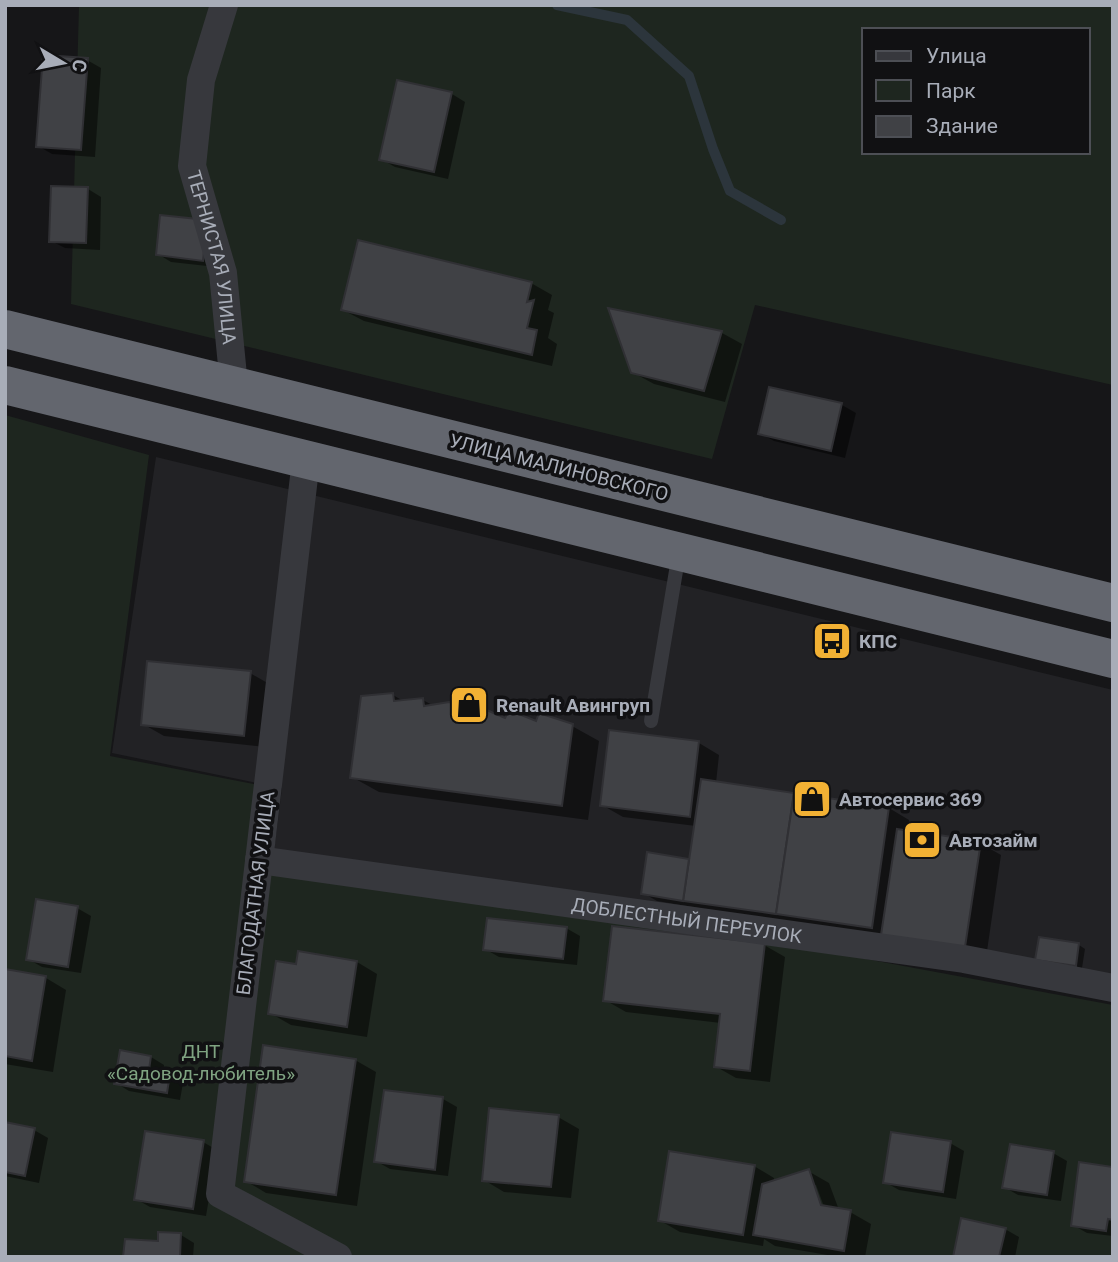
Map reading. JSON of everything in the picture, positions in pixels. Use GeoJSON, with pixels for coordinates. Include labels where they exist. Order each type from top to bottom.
{"type":"FeatureCollection","features":[{"type":"Feature","properties":{"kind":"highway","name":"УЛИЦА МАЛИНОВСКОГО"},"geometry":{"type":"LineString","coordinates":[[5,329],[1113,603]]}},
{"type":"Feature","properties":{"kind":"highway"},"geometry":{"type":"LineString","coordinates":[[5,385],[1113,659]]}},
{"type":"Feature","properties":{"kind":"street","name":"ТЕРНИСТАЯ УЛИЦА"},"geometry":{"type":"LineString","coordinates":[[224,5],[201,80],[192,166],[223,273],[234,386]]}},
{"type":"Feature","properties":{"kind":"street","name":"БЛАГОДАТНАЯ УЛИЦА"},"geometry":{"type":"LineString","coordinates":[[306,460],[220,1194],[338,1257]]}},
{"type":"Feature","properties":{"kind":"street","name":"ДОБЛЕСТНЫЙ ПЕРЕУЛОК"},"geometry":{"type":"LineString","coordinates":[[259,860],[964,959],[1113,988]]}},
{"type":"Feature","properties":{"kind":"lane"},"geometry":{"type":"LineString","coordinates":[[651,720],[680,552]]}},
{"type":"Feature","properties":{"kind":"shaded area"},"geometry":{"type":"Polygon","coordinates":[[[156,457],[1113,690],[1113,982],[274,851],[282,788],[112,753],[156,457]]]}},
{"type":"Feature","properties":{"kind":"green space"},"geometry":{"type":"Polygon","coordinates":[[[79,5],[1113,5],[1113,385],[755,305],[712,459],[71,304],[79,5]]]}},
{"type":"Feature","properties":{"kind":"green space","name":"ДНТ «Садовод-любитель»"},"geometry":{"type":"Polygon","coordinates":[[[5,415],[149,455],[110,756],[258,785],[246,871],[812,949],[1113,1005],[1113,1257],[5,1257],[5,415]]]}},
{"type":"Feature","properties":{"kind":"building"},"geometry":{"type":"Polygon","coordinates":[[[43,55],[88,58],[81,150],[36,147],[43,55]]]}},
{"type":"Feature","properties":{"kind":"building"},"geometry":{"type":"Polygon","coordinates":[[[397,80],[452,92],[434,172],[379,160],[397,80]]]}},
{"type":"Feature","properties":{"kind":"building"},"geometry":{"type":"Polygon","coordinates":[[[51,186],[88,187],[86,243],[49,242],[51,186]]]}},
{"type":"Feature","properties":{"kind":"building"},"geometry":{"type":"Polygon","coordinates":[[[160,215],[207,220],[203,261],[156,255],[160,215]]]}},
{"type":"Feature","properties":{"kind":"building"},"geometry":{"type":"Polygon","coordinates":[[[358,240],[532,282],[527,302],[534,300],[527,328],[537,330],[532,355],[341,310],[358,240]]]}},
{"type":"Feature","properties":{"kind":"building"},"geometry":{"type":"Polygon","coordinates":[[[608,308],[722,331],[704,391],[631,373],[608,308]]]}},
{"type":"Feature","properties":{"kind":"building"},"geometry":{"type":"Polygon","coordinates":[[[769,387],[842,403],[831,451],[758,434],[769,387]]]}},
{"type":"Feature","properties":{"kind":"building"},"geometry":{"type":"Polygon","coordinates":[[[147,661],[251,671],[244,736],[141,725],[147,661]]]}},
{"type":"Feature","properties":{"kind":"building"},"geometry":{"type":"Polygon","coordinates":[[[393,693],[394,701],[423,698],[424,706],[449,702],[482,708],[505,718],[509,710],[536,721],[539,713],[573,724],[562,806],[350,778],[361,696],[393,693]]]}},
{"type":"Feature","properties":{"kind":"building"},"geometry":{"type":"Polygon","coordinates":[[[609,730],[699,741],[690,817],[600,806],[609,730]]]}},
{"type":"Feature","properties":{"kind":"building"},"geometry":{"type":"Polygon","coordinates":[[[701,779],[794,793],[776,914],[683,901],[701,779]]]}},
{"type":"Feature","properties":{"kind":"building"},"geometry":{"type":"Polygon","coordinates":[[[794,793],[889,807],[872,928],[776,914],[794,793]]]}},
{"type":"Feature","properties":{"kind":"building"},"geometry":{"type":"Polygon","coordinates":[[[897,829],[981,841],[965,947],[881,935],[897,829]]]}},
{"type":"Feature","properties":{"kind":"building"},"geometry":{"type":"Polygon","coordinates":[[[647,852],[689,859],[683,901],[641,894],[647,852]]]}},
{"type":"Feature","properties":{"kind":"building"},"geometry":{"type":"Polygon","coordinates":[[[36,899],[78,906],[68,967],[26,960],[36,899]]]}},
{"type":"Feature","properties":{"kind":"building"},"geometry":{"type":"Polygon","coordinates":[[[487,918],[567,927],[563,959],[483,950],[487,918]]]}},
{"type":"Feature","properties":{"kind":"building"},"geometry":{"type":"Polygon","coordinates":[[[612,926],[765,943],[750,1071],[714,1067],[720,1014],[603,1001],[612,926]]]}},
{"type":"Feature","properties":{"kind":"building"},"geometry":{"type":"Polygon","coordinates":[[[1039,937],[1079,943],[1076,966],[1035,960],[1039,937]]]}},
{"type":"Feature","properties":{"kind":"building"},"geometry":{"type":"Polygon","coordinates":[[[298,951],[357,961],[347,1027],[268,1014],[276,961],[296,964],[298,951]]]}},
{"type":"Feature","properties":{"kind":"building"},"geometry":{"type":"Polygon","coordinates":[[[5,969],[46,976],[32,1061],[5,1056],[5,969]]]}},
{"type":"Feature","properties":{"kind":"building"},"geometry":{"type":"Polygon","coordinates":[[[263,1045],[356,1059],[336,1195],[244,1182],[263,1045]]]}},
{"type":"Feature","properties":{"kind":"building"},"geometry":{"type":"Polygon","coordinates":[[[120,1050],[151,1056],[149,1070],[170,1074],[167,1093],[114,1084],[120,1050]]]}},
{"type":"Feature","properties":{"kind":"building"},"geometry":{"type":"Polygon","coordinates":[[[384,1090],[443,1097],[435,1170],[374,1162],[384,1090]]]}},
{"type":"Feature","properties":{"kind":"building"},"geometry":{"type":"Polygon","coordinates":[[[489,1108],[559,1115],[551,1187],[482,1181],[489,1108]]]}},
{"type":"Feature","properties":{"kind":"building"},"geometry":{"type":"Polygon","coordinates":[[[5,1122],[35,1128],[25,1176],[5,1172],[5,1122]]]}},
{"type":"Feature","properties":{"kind":"building"},"geometry":{"type":"Polygon","coordinates":[[[145,1131],[204,1140],[193,1209],[134,1200],[145,1131]]]}},
{"type":"Feature","properties":{"kind":"building"},"geometry":{"type":"Polygon","coordinates":[[[891,1132],[951,1141],[943,1192],[883,1183],[891,1132]]]}},
{"type":"Feature","properties":{"kind":"building"},"geometry":{"type":"Polygon","coordinates":[[[1010,1144],[1054,1151],[1047,1195],[1002,1188],[1010,1144]]]}},
{"type":"Feature","properties":{"kind":"building"},"geometry":{"type":"Polygon","coordinates":[[[669,1151],[755,1165],[743,1235],[658,1221],[669,1151]]]}},
{"type":"Feature","properties":{"kind":"building"},"geometry":{"type":"Polygon","coordinates":[[[1079,1162],[1113,1167],[1113,1220],[1108,1219],[1106,1231],[1071,1226],[1079,1162]]]}},
{"type":"Feature","properties":{"kind":"building"},"geometry":{"type":"Polygon","coordinates":[[[809,1169],[821,1205],[851,1210],[844,1251],[753,1235],[762,1184],[809,1169]]]}},
{"type":"Feature","properties":{"kind":"building"},"geometry":{"type":"Polygon","coordinates":[[[961,1218],[1006,1228],[999,1257],[953,1257],[961,1218]]]}},
{"type":"Feature","properties":{"kind":"building"},"geometry":{"type":"Polygon","coordinates":[[[158,1232],[181,1233],[180,1257],[123,1257],[125,1239],[158,1241],[158,1232]]]}},
{"type":"Feature","properties":{"kind":"waterway"},"geometry":{"type":"LineString","coordinates":[[557,5],[627,20],[689,76],[730,191],[781,220]]}},
{"type":"Feature","properties":{"kind":"place","name":"КПС"},"geometry":{"type":"Point","coordinates":[832,641]}},
{"type":"Feature","properties":{"kind":"place","name":"Renault Авингруп"},"geometry":{"type":"Point","coordinates":[469,705]}},
{"type":"Feature","properties":{"kind":"place","name":"Автосервис 369"},"geometry":{"type":"Point","coordinates":[812,799]}},
{"type":"Feature","properties":{"kind":"place","name":"Автозайм"},"geometry":{"type":"Point","coordinates":[922,840]}}]}
